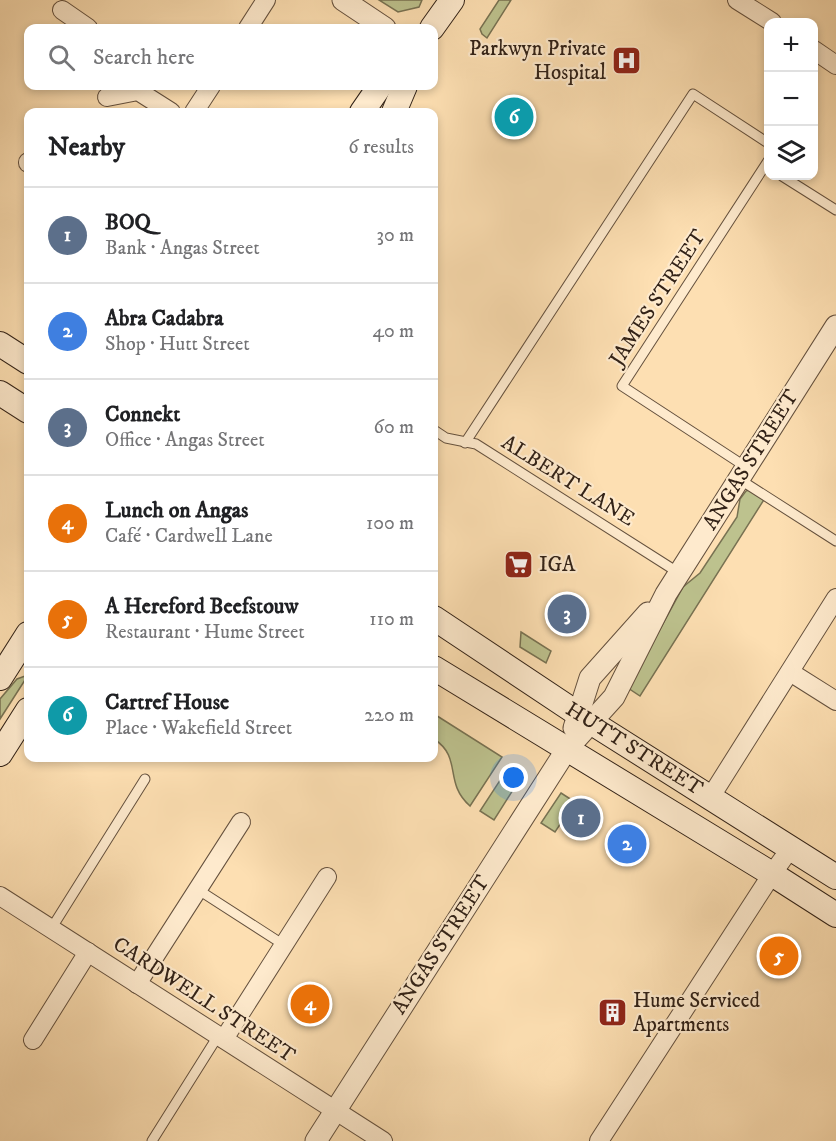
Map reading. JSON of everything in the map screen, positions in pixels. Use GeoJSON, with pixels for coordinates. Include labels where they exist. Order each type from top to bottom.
{"type":"FeatureCollection","features":[{"type":"Feature","properties":{"kind":"main road"},"geometry":{"type":"LineString","coordinates":[[435,24],[452,0]]}},
{"type":"Feature","properties":{"kind":"main road"},"geometry":{"type":"LineString","coordinates":[[365,108],[377,90]]}},
{"type":"Feature","properties":{"kind":"main road"},"geometry":{"type":"LineString","coordinates":[[396,108],[404,90]]}},
{"type":"Feature","properties":{"kind":"main road"},"geometry":{"type":"LineString","coordinates":[[0,344],[24,359]]}},
{"type":"Feature","properties":{"kind":"main road"},"geometry":{"type":"LineString","coordinates":[[0,393],[24,408]]}},
{"type":"Feature","properties":{"kind":"main road","name":"HUTT STREET"},"geometry":{"type":"LineString","coordinates":[[438,621],[584,718],[836,877]]}},
{"type":"Feature","properties":{"kind":"main road"},"geometry":{"type":"LineString","coordinates":[[0,678],[24,640]]}},
{"type":"Feature","properties":{"kind":"main road","name":"HUTT STREET"},"geometry":{"type":"LineString","coordinates":[[438,670],[836,915]]}},
{"type":"Feature","properties":{"kind":"main road"},"geometry":{"type":"LineString","coordinates":[[0,754],[24,716]]}},
{"type":"Feature","properties":{"kind":"street"},"geometry":{"type":"LineString","coordinates":[[251,24],[266,0]]}},
{"type":"Feature","properties":{"kind":"street"},"geometry":{"type":"LineString","coordinates":[[343,0],[379,24]]}},
{"type":"Feature","properties":{"kind":"street"},"geometry":{"type":"LineString","coordinates":[[737,0],[766,18]]}},
{"type":"Feature","properties":{"kind":"street"},"geometry":{"type":"LineString","coordinates":[[62,10],[82,24]]}},
{"type":"Feature","properties":{"kind":"street"},"geometry":{"type":"LineString","coordinates":[[818,53],[836,65]]}},
{"type":"Feature","properties":{"kind":"street"},"geometry":{"type":"LineString","coordinates":[[197,108],[209,90]]}},
{"type":"Feature","properties":{"kind":"street"},"geometry":{"type":"LineString","coordinates":[[107,98],[138,91],[165,108]]}},
{"type":"Feature","properties":{"kind":"street","name":"ANGAS STREET"},"geometry":{"type":"LineString","coordinates":[[584,718],[614,697],[666,594],[742,473],[832,339]]}},
{"type":"Feature","properties":{"kind":"street","name":"ANGAS STREET"},"geometry":{"type":"LineString","coordinates":[[316,1141],[567,749],[584,718],[590,678],[666,594]]}},
{"type":"Feature","properties":{"kind":"street"},"geometry":{"type":"LineString","coordinates":[[710,798],[836,598]]}},
{"type":"Feature","properties":{"kind":"street"},"geometry":{"type":"LineString","coordinates":[[790,672],[836,701]]}},
{"type":"Feature","properties":{"kind":"street"},"geometry":{"type":"LineString","coordinates":[[137,984],[241,822]]}},
{"type":"Feature","properties":{"kind":"street"},"geometry":{"type":"LineString","coordinates":[[599,1141],[790,849]]}},
{"type":"Feature","properties":{"kind":"street"},"geometry":{"type":"LineString","coordinates":[[221,1037],[327,877]]}},
{"type":"Feature","properties":{"kind":"street","name":"CARDWELL STREET"},"geometry":{"type":"LineString","coordinates":[[2,902],[88,952],[383,1141]]}},
{"type":"Feature","properties":{"kind":"street"},"geometry":{"type":"LineString","coordinates":[[33,1040],[88,952]]}},
{"type":"Feature","properties":{"kind":"lane"},"geometry":{"type":"LineString","coordinates":[[465,443],[693,94],[764,140]]}},
{"type":"Feature","properties":{"kind":"lane","name":"JAMES STREET"},"geometry":{"type":"LineString","coordinates":[[742,473],[622,386],[764,170]]}},
{"type":"Feature","properties":{"kind":"lane"},"geometry":{"type":"LineString","coordinates":[[788,180],[836,210]]}},
{"type":"Feature","properties":{"kind":"lane","name":"ALBERT LANE"},"geometry":{"type":"LineString","coordinates":[[438,433],[446,438],[476,444],[679,573]]}},
{"type":"Feature","properties":{"kind":"lane"},"geometry":{"type":"LineString","coordinates":[[742,473],[836,541]]}},
{"type":"Feature","properties":{"kind":"lane"},"geometry":{"type":"LineString","coordinates":[[51,929],[145,779]]}},
{"type":"Feature","properties":{"kind":"lane"},"geometry":{"type":"LineString","coordinates":[[197,890],[284,945]]}},
{"type":"Feature","properties":{"kind":"lane"},"geometry":{"type":"LineString","coordinates":[[152,1141],[221,1037]]}},
{"type":"Feature","properties":{"kind":"green space"},"geometry":{"type":"Polygon","coordinates":[[[379,0],[422,0],[419,7],[398,12],[379,0]]]}},
{"type":"Feature","properties":{"kind":"green space"},"geometry":{"type":"Polygon","coordinates":[[[499,0],[511,0],[487,38],[480,29],[499,0]]]}},
{"type":"Feature","properties":{"kind":"green space"},"geometry":{"type":"Polygon","coordinates":[[[751,489],[765,498],[640,696],[628,688],[683,587],[700,573],[737,517],[740,499],[746,491],[751,489]]]}},
{"type":"Feature","properties":{"kind":"green space"},"geometry":{"type":"Polygon","coordinates":[[[521,632],[551,651],[546,663],[520,647],[521,632]]]}},
{"type":"Feature","properties":{"kind":"green space"},"geometry":{"type":"Polygon","coordinates":[[[24,676],[24,682],[0,719],[0,699],[17,679],[24,676]]]}},
{"type":"Feature","properties":{"kind":"green space"},"geometry":{"type":"Polygon","coordinates":[[[438,717],[502,757],[470,806],[457,788],[451,762],[443,746],[438,742],[438,717]]]}},
{"type":"Feature","properties":{"kind":"green space"},"geometry":{"type":"Polygon","coordinates":[[[510,765],[523,774],[494,820],[480,811],[510,765]]]}},
{"type":"Feature","properties":{"kind":"green space"},"geometry":{"type":"Polygon","coordinates":[[[561,793],[575,802],[555,832],[541,823],[561,793]]]}},
{"type":"Feature","properties":{"kind":"place","name":"Parkwyn Private Hospital"},"geometry":{"type":"Point","coordinates":[627,61]}},
{"type":"Feature","properties":{"kind":"place","name":"Cartref House"},"geometry":{"type":"Point","coordinates":[514,117]}},
{"type":"Feature","properties":{"kind":"place","name":"IGA"},"geometry":{"type":"Point","coordinates":[518,565]}},
{"type":"Feature","properties":{"kind":"place","name":"Connekt"},"geometry":{"type":"Point","coordinates":[567,614]}},
{"type":"Feature","properties":{"kind":"place","name":"BOQ"},"geometry":{"type":"Point","coordinates":[581,818]}},
{"type":"Feature","properties":{"kind":"place","name":"Abra Cadabra"},"geometry":{"type":"Point","coordinates":[627,844]}},
{"type":"Feature","properties":{"kind":"place","name":"A Hereford Beefstouw"},"geometry":{"type":"Point","coordinates":[779,956]}},
{"type":"Feature","properties":{"kind":"place","name":"Lunch on Angas"},"geometry":{"type":"Point","coordinates":[310,1004]}},
{"type":"Feature","properties":{"kind":"place","name":"Hume Serviced Apartments"},"geometry":{"type":"Point","coordinates":[612,1013]}}]}
